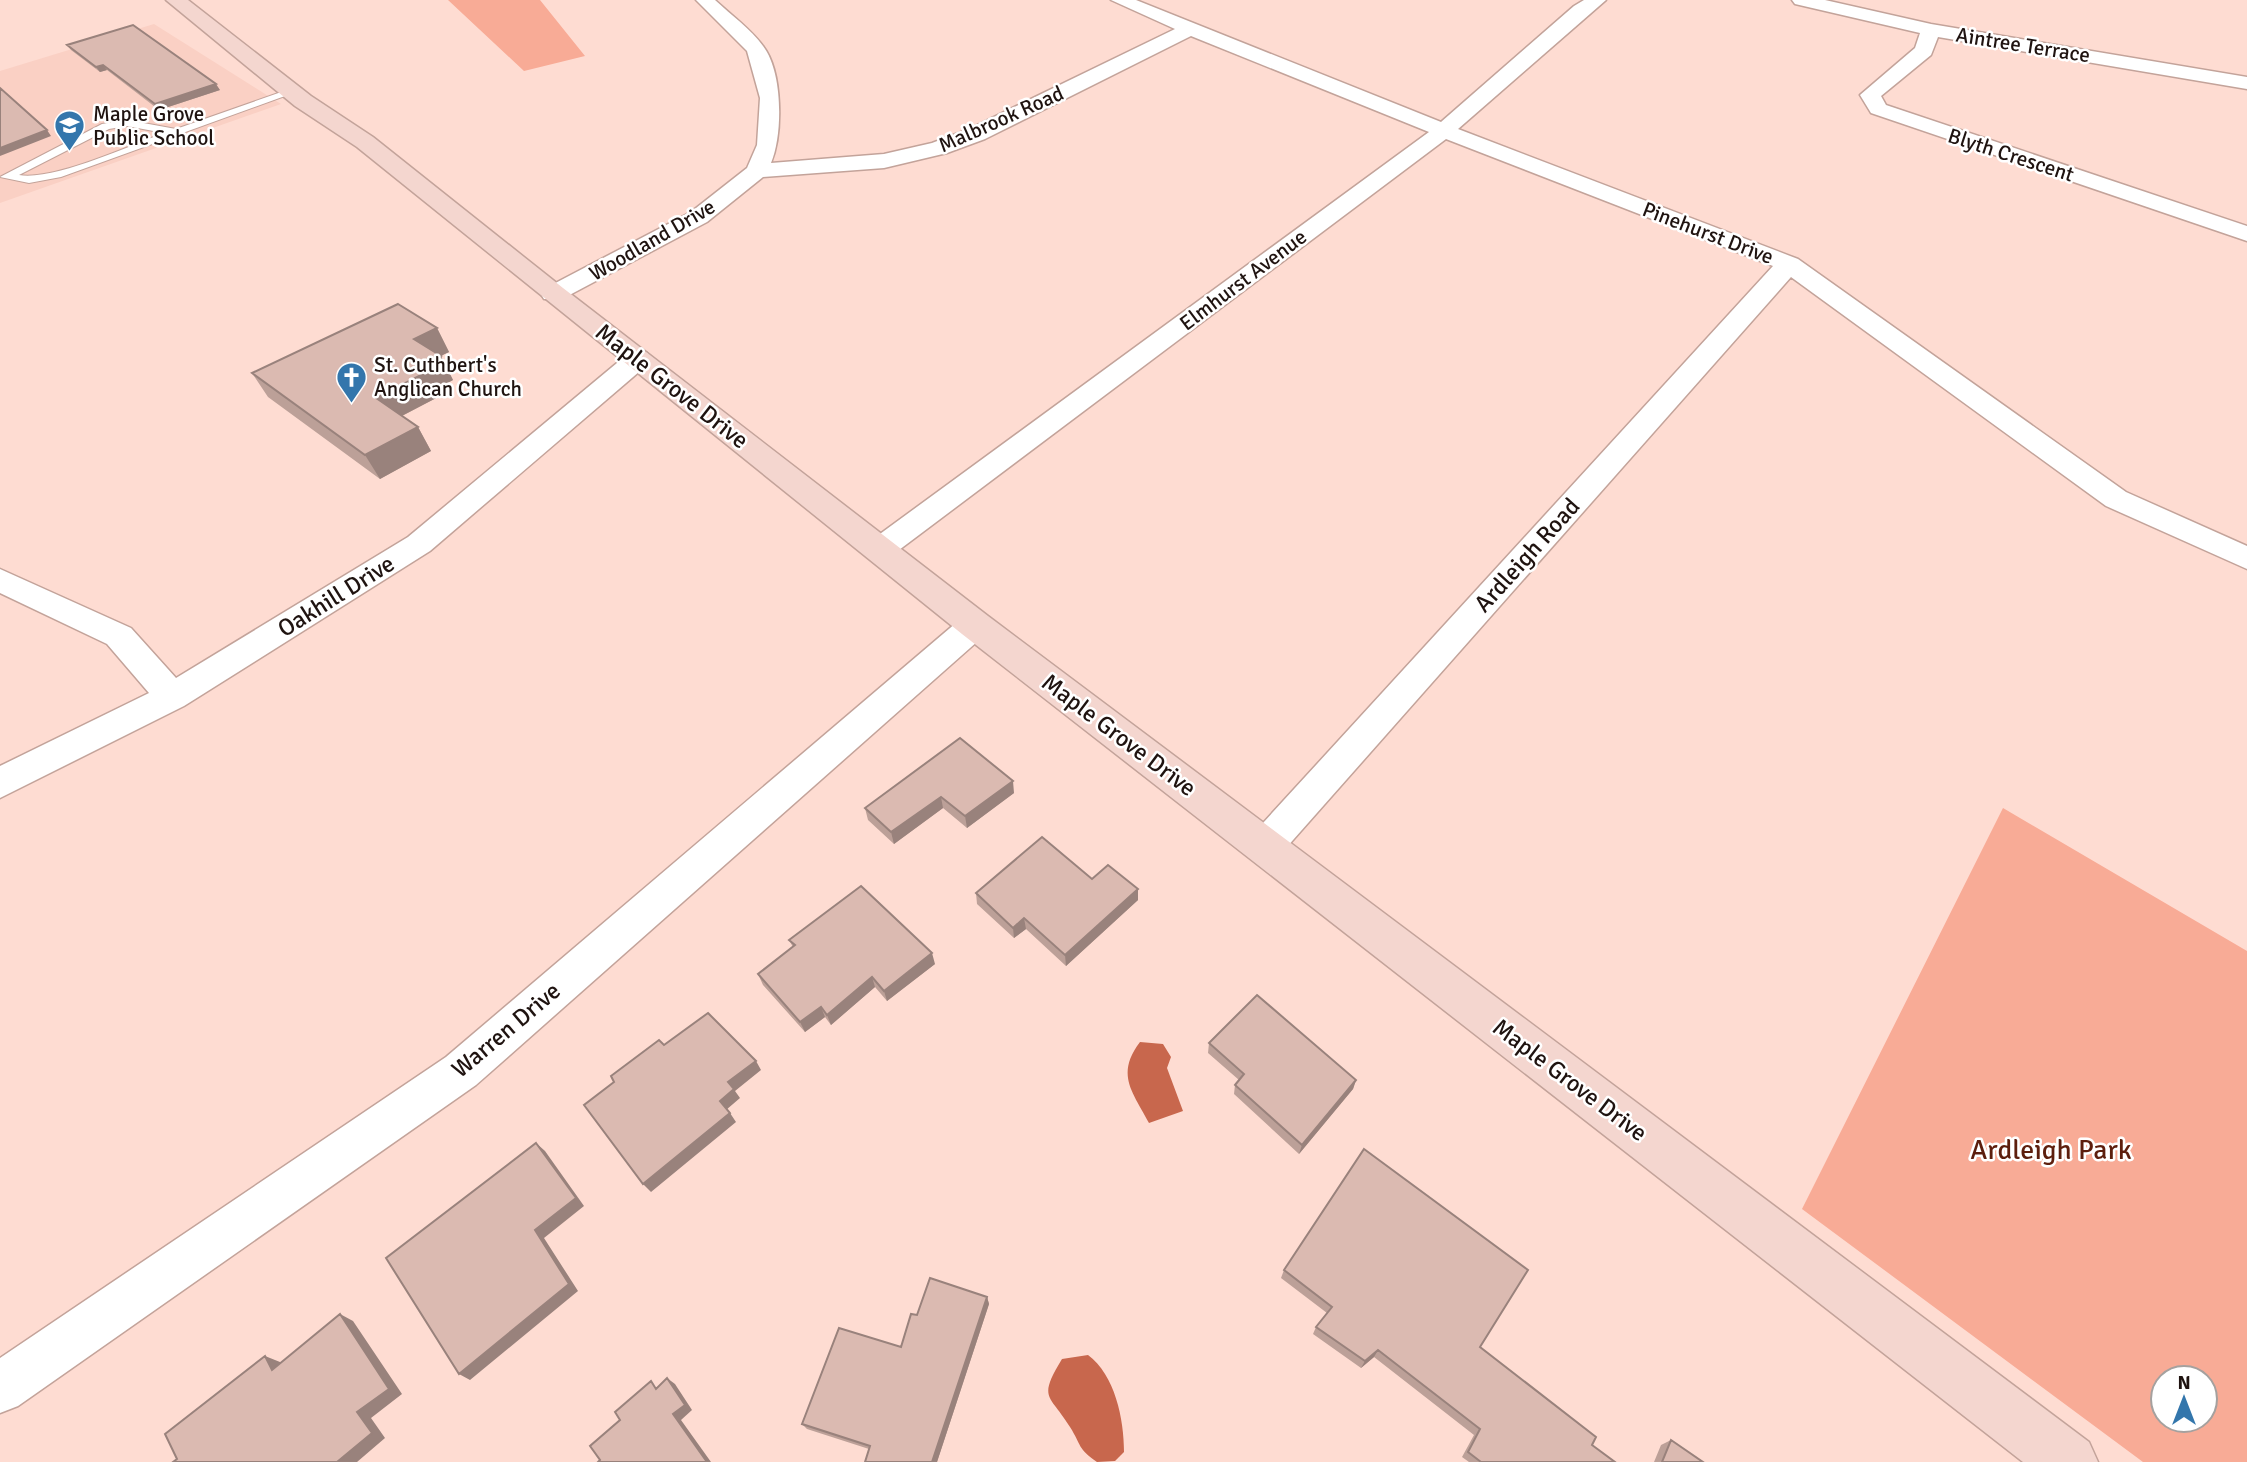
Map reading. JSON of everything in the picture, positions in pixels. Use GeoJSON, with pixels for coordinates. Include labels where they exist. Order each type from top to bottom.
{"type":"FeatureCollection","features":[{"type":"Feature","properties":{"kind":"street","name":"Maple Grove Drive"},"geometry":{"type":"LineString","coordinates":[[176,0],[291,92],[365,142],[553,294],[975,625],[2069,1462]]}},
{"type":"Feature","properties":{"kind":"street"},"geometry":{"type":"LineString","coordinates":[[705,0],[756,49],[770,98],[768,145],[757,171]]}},
{"type":"Feature","properties":{"kind":"street","name":"Pinehurst Drive"},"geometry":{"type":"LineString","coordinates":[[1120,0],[1444,131],[1789,264],[2116,499],[2247,558]]}},
{"type":"Feature","properties":{"kind":"street","name":"Aintree Terrace"},"geometry":{"type":"LineString","coordinates":[[1801,0],[1931,30],[2247,83]]}},
{"type":"Feature","properties":{"kind":"street"},"geometry":{"type":"LineString","coordinates":[[1558,2],[1588,5]]}},
{"type":"Feature","properties":{"kind":"street","name":"Elmhurst Avenue"},"geometry":{"type":"LineString","coordinates":[[880,549],[1444,131],[1588,5]]}},
{"type":"Feature","properties":{"kind":"street","name":"Malbrook Road"},"geometry":{"type":"LineString","coordinates":[[757,171],[884,160],[939,148],[977,134],[1191,29]]}},
{"type":"Feature","properties":{"kind":"street","name":"Blyth Crescent"},"geometry":{"type":"LineString","coordinates":[[1931,30],[1924,51],[1870,95],[1878,109],[2247,234]]}},
{"type":"Feature","properties":{"kind":"street","name":"Woodland Drive"},"geometry":{"type":"LineString","coordinates":[[553,294],[699,218],[757,171]]}},
{"type":"Feature","properties":{"kind":"street","name":"Ardleigh Road"},"geometry":{"type":"LineString","coordinates":[[1265,846],[1789,264]]}},
{"type":"Feature","properties":{"kind":"street","name":"Oakhill Drive"},"geometry":{"type":"LineString","coordinates":[[0,783],[173,697],[419,544],[638,359]]}},
{"type":"Feature","properties":{"kind":"street"},"geometry":{"type":"LineString","coordinates":[[0,580],[119,636],[173,697]]}},
{"type":"Feature","properties":{"kind":"street","name":"Warren Drive"},"geometry":{"type":"LineString","coordinates":[[0,1388],[461,1071],[975,625]]}},
{"type":"Feature","properties":{"kind":"lane"},"geometry":{"type":"LineString","coordinates":[[4,177],[29,180],[57,175],[291,92]]}},
{"type":"Feature","properties":{"kind":"lane"},"geometry":{"type":"LineString","coordinates":[[4,177],[106,125],[127,123],[174,132]]}},
{"type":"Feature","properties":{"kind":"shaded area","name":"Maple Grove Public School"},"geometry":{"type":"Polygon","coordinates":[[[154,24],[281,104],[0,203],[0,71],[154,24]]]}},
{"type":"Feature","properties":{"kind":"shaded area"},"geometry":{"type":"Polygon","coordinates":[[[1140,1042],[1163,1044],[1171,1057],[1167,1068],[1183,1111],[1149,1123],[1129,1083],[1128,1074],[1129,1064],[1140,1042]]]}},
{"type":"Feature","properties":{"kind":"shaded area"},"geometry":{"type":"Polygon","coordinates":[[[1088,1355],[1105,1374],[1120,1412],[1124,1452],[1115,1461],[1097,1462],[1086,1453],[1049,1396],[1050,1382],[1062,1359],[1088,1355]]]}},
{"type":"Feature","properties":{"kind":"green space"},"geometry":{"type":"Polygon","coordinates":[[[448,0],[540,0],[585,56],[524,71],[448,0]]]}},
{"type":"Feature","properties":{"kind":"green space","name":"Ardleigh Park"},"geometry":{"type":"Polygon","coordinates":[[[2003,808],[2247,951],[2247,1462],[2143,1462],[1802,1209],[2003,808]]]}},
{"type":"Feature","properties":{"kind":"building"},"geometry":{"type":"Polygon","coordinates":[[[133,25],[216,84],[155,104],[103,65],[96,67],[67,45],[133,25]]]}},
{"type":"Feature","properties":{"kind":"building"},"geometry":{"type":"Polygon","coordinates":[[[0,88],[47,130],[0,148],[0,88]]]}},
{"type":"Feature","properties":{"kind":"building","name":"St. Cuthbert's Anglican Church"},"geometry":{"type":"Polygon","coordinates":[[[398,304],[437,328],[414,339],[441,356],[420,367],[427,372],[376,398],[418,427],[365,455],[252,373],[398,304]]]}},
{"type":"Feature","properties":{"kind":"building"},"geometry":{"type":"Polygon","coordinates":[[[960,738],[1013,781],[965,816],[941,797],[891,832],[865,808],[960,738]]]}},
{"type":"Feature","properties":{"kind":"building"},"geometry":{"type":"Polygon","coordinates":[[[1042,837],[1092,879],[1108,865],[1138,889],[1065,955],[1024,918],[1013,928],[976,893],[1042,837]]]}},
{"type":"Feature","properties":{"kind":"building"},"geometry":{"type":"Polygon","coordinates":[[[861,886],[932,953],[884,991],[872,977],[827,1015],[821,1007],[800,1022],[758,974],[795,945],[789,940],[861,886]]]}},
{"type":"Feature","properties":{"kind":"building"},"geometry":{"type":"Polygon","coordinates":[[[1257,995],[1356,1080],[1302,1145],[1235,1085],[1244,1074],[1209,1043],[1257,995]]]}},
{"type":"Feature","properties":{"kind":"building"},"geometry":{"type":"Polygon","coordinates":[[[708,1013],[756,1061],[728,1082],[734,1089],[720,1101],[730,1113],[643,1184],[584,1105],[614,1082],[611,1076],[659,1040],[664,1045],[708,1013]]]}},
{"type":"Feature","properties":{"kind":"building"},"geometry":{"type":"Polygon","coordinates":[[[536,1143],[576,1198],[535,1230],[569,1284],[459,1374],[386,1258],[536,1143]]]}},
{"type":"Feature","properties":{"kind":"building"},"geometry":{"type":"Polygon","coordinates":[[[1364,1149],[1528,1270],[1480,1347],[1596,1437],[1592,1445],[1615,1462],[1481,1462],[1468,1452],[1480,1429],[1378,1350],[1365,1361],[1316,1327],[1332,1307],[1284,1270],[1364,1149]]]}},
{"type":"Feature","properties":{"kind":"building"},"geometry":{"type":"Polygon","coordinates":[[[930,1278],[987,1297],[932,1462],[865,1462],[870,1446],[802,1424],[839,1328],[901,1347],[911,1314],[917,1315],[930,1278]]]}},
{"type":"Feature","properties":{"kind":"building"},"geometry":{"type":"Polygon","coordinates":[[[340,1314],[389,1389],[357,1412],[372,1433],[337,1462],[173,1462],[177,1459],[165,1434],[265,1356],[272,1370],[340,1314]]]}},
{"type":"Feature","properties":{"kind":"building"},"geometry":{"type":"Polygon","coordinates":[[[667,1378],[685,1405],[673,1414],[707,1462],[598,1462],[600,1460],[590,1446],[620,1420],[615,1412],[651,1381],[656,1389],[667,1378]]]}},
{"type":"Feature","properties":{"kind":"building"},"geometry":{"type":"Polygon","coordinates":[[[1671,1440],[1703,1462],[1662,1462],[1671,1440]]]}},
{"type":"Feature","properties":{"kind":"place","name":"Maple Grove Public School"},"geometry":{"type":"Point","coordinates":[70,153]}},
{"type":"Feature","properties":{"kind":"place","name":"St. Cuthbert's Anglican Church"},"geometry":{"type":"Point","coordinates":[351,404]}}]}
